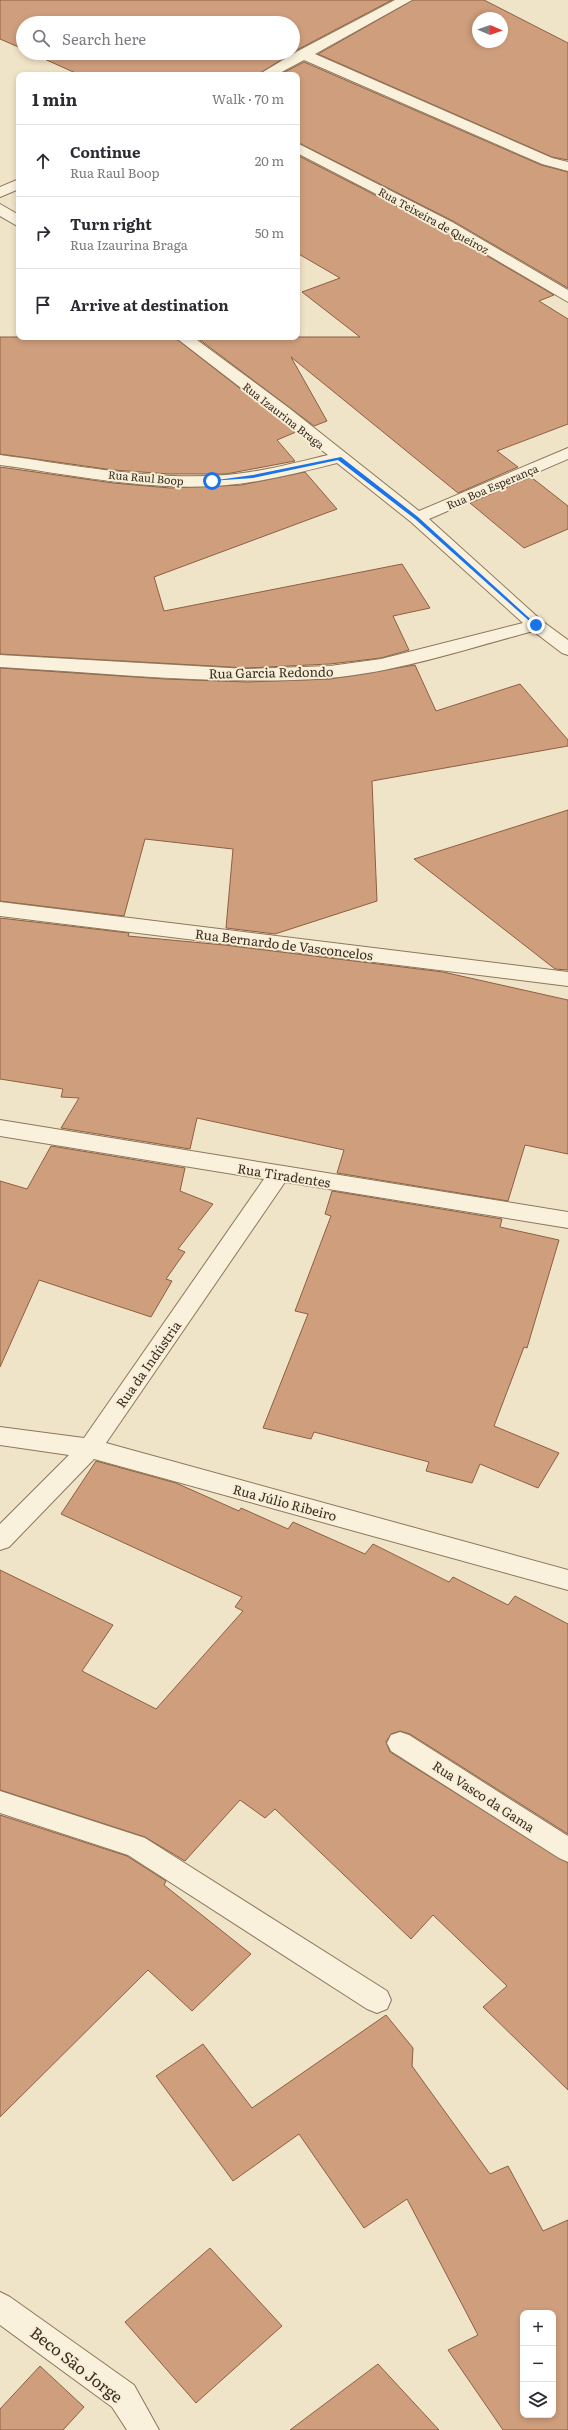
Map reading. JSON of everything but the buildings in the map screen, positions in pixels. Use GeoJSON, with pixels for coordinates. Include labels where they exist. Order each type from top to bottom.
{"type":"FeatureCollection","features":[{"type":"Feature","properties":{"kind":"street"},"geometry":{"type":"LineString","coordinates":[[300,56],[405,0]]}},
{"type":"Feature","properties":{"kind":"street"},"geometry":{"type":"LineString","coordinates":[[303,54],[547,161],[568,167]]}},
{"type":"Feature","properties":{"kind":"street"},"geometry":{"type":"LineString","coordinates":[[270,72],[292,60]]}},
{"type":"Feature","properties":{"kind":"street","name":"Rua Teixeira de Queiroz"},"geometry":{"type":"LineString","coordinates":[[300,149],[447,226],[568,298]]}},
{"type":"Feature","properties":{"kind":"street"},"geometry":{"type":"LineString","coordinates":[[0,192],[16,185]]}},
{"type":"Feature","properties":{"kind":"street"},"geometry":{"type":"LineString","coordinates":[[0,209],[16,220]]}},
{"type":"Feature","properties":{"kind":"street","name":"Rua Izaurina Braga"},"geometry":{"type":"LineString","coordinates":[[187,340],[282,412],[417,518],[536,625],[568,649]]}},
{"type":"Feature","properties":{"kind":"street","name":"Rua Boa Esperança"},"geometry":{"type":"LineString","coordinates":[[417,518],[568,453]]}},
{"type":"Feature","properties":{"kind":"street","name":"Rua Raul Boop"},"geometry":{"type":"LineString","coordinates":[[0,460],[166,480],[212,481],[253,476],[339,458]]}},
{"type":"Feature","properties":{"kind":"street","name":"Rua Garcia Redondo"},"geometry":{"type":"LineString","coordinates":[[0,662],[247,675],[330,672],[381,665],[536,625]]}},
{"type":"Feature","properties":{"kind":"street","name":"Rua Bernardo de Vasconcelos"},"geometry":{"type":"LineString","coordinates":[[0,909],[568,979]]}},
{"type":"Feature","properties":{"kind":"street","name":"Rua Tiradentes"},"geometry":{"type":"LineString","coordinates":[[0,1128],[568,1220]]}},
{"type":"Feature","properties":{"kind":"street","name":"Rua da Indústria"},"geometry":{"type":"LineString","coordinates":[[0,1540],[90,1448],[279,1174]]}},
{"type":"Feature","properties":{"kind":"street","name":"Rua Júlio Ribeiro"},"geometry":{"type":"LineString","coordinates":[[0,1436],[90,1448],[568,1580]]}},
{"type":"Feature","properties":{"kind":"street","name":"Rua Vasco da Gama"},"geometry":{"type":"LineString","coordinates":[[400,1743],[568,1850]]}},
{"type":"Feature","properties":{"kind":"street"},"geometry":{"type":"LineString","coordinates":[[0,1802],[136,1846],[377,2000]]}},
{"type":"Feature","properties":{"kind":"street","name":"Beco São Jorge"},"geometry":{"type":"LineString","coordinates":[[0,2307],[123,2396],[144,2430]]}},
{"type":"Feature","properties":{"kind":"route"},"geometry":{"type":"LineString","coordinates":[[212,481],[253,476],[339,458],[417,518],[536,625]]}}]}
